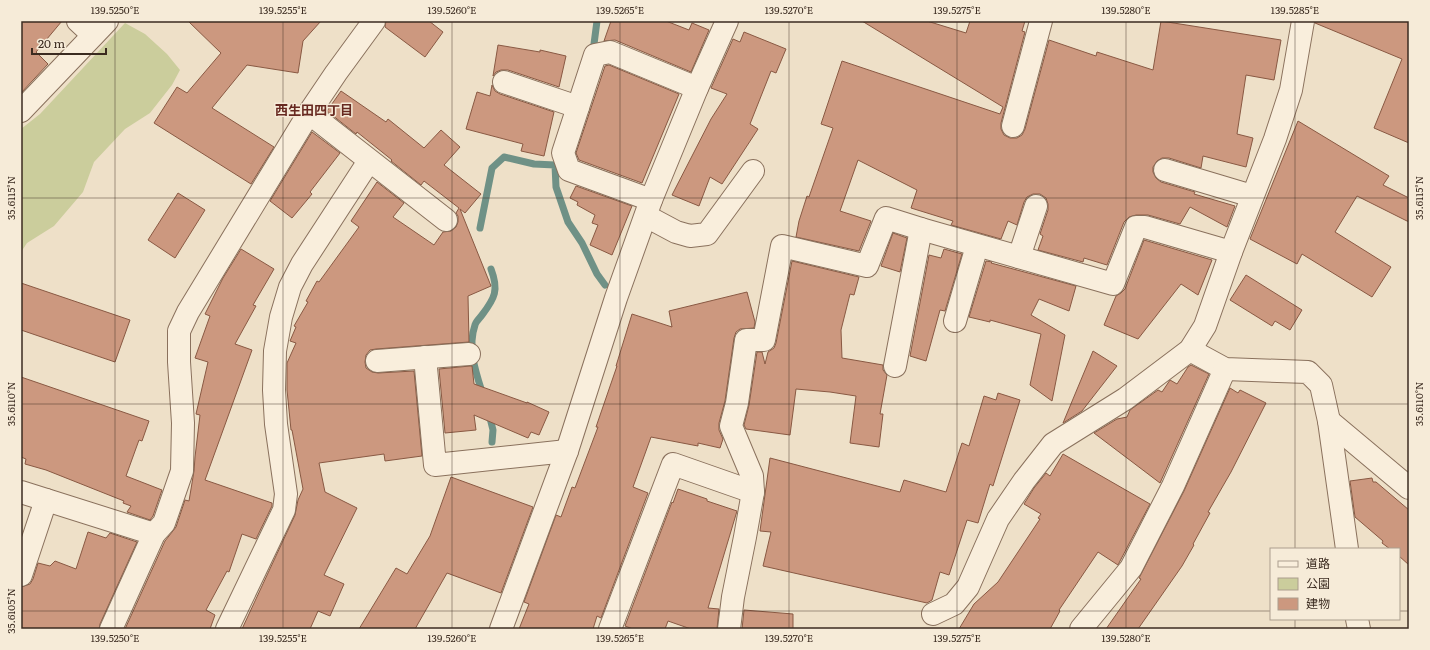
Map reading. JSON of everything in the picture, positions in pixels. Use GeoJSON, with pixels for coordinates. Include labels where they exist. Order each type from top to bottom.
{"type":"FeatureCollection","features":[{"type":"Feature","properties":{"kind":"street"},"geometry":{"type":"LineString","coordinates":[[111,629],[159,529],[182,471],[183,423],[179,362],[180,331],[188,312],[309,114],[336,73],[374,21]]}},
{"type":"Feature","properties":{"kind":"street"},"geometry":{"type":"LineString","coordinates":[[501,629],[567,451],[616,298],[649,208],[697,88],[727,21]]}},
{"type":"Feature","properties":{"kind":"street"},"geometry":{"type":"LineString","coordinates":[[1013,126],[1041,21]]}},
{"type":"Feature","properties":{"kind":"street"},"geometry":{"type":"LineString","coordinates":[[932,614],[954,604],[968,587],[998,519],[1024,481],[1053,444],[1125,399],[1190,350],[1205,326],[1231,252],[1275,139],[1291,90],[1303,21]]}},
{"type":"Feature","properties":{"kind":"street"},"geometry":{"type":"LineString","coordinates":[[21,111],[93,26]]}},
{"type":"Feature","properties":{"kind":"street"},"geometry":{"type":"LineString","coordinates":[[697,88],[610,52],[595,55],[563,153],[570,170],[649,208],[676,232],[690,236],[707,234],[752,171]]}},
{"type":"Feature","properties":{"kind":"street"},"geometry":{"type":"LineString","coordinates":[[504,82],[578,107]]}},
{"type":"Feature","properties":{"kind":"street"},"geometry":{"type":"LineString","coordinates":[[309,114],[446,220]]}},
{"type":"Feature","properties":{"kind":"street"},"geometry":{"type":"LineString","coordinates":[[227,629],[284,510],[286,494],[276,424],[274,390],[275,351],[281,316],[290,287],[302,264],[369,161]]}},
{"type":"Feature","properties":{"kind":"street"},"geometry":{"type":"LineString","coordinates":[[1165,170],[1252,196]]}},
{"type":"Feature","properties":{"kind":"street"},"geometry":{"type":"LineString","coordinates":[[1020,257],[1036,206]]}},
{"type":"Feature","properties":{"kind":"street"},"geometry":{"type":"LineString","coordinates":[[729,629],[733,597],[752,492],[752,476],[731,426],[737,403],[746,340],[764,340],[782,246],[867,266],[886,218],[977,246],[1113,284],[1136,227],[1145,227],[1231,252]]}},
{"type":"Feature","properties":{"kind":"street"},"geometry":{"type":"LineString","coordinates":[[895,366],[921,229]]}},
{"type":"Feature","properties":{"kind":"street"},"geometry":{"type":"LineString","coordinates":[[956,321],[977,246]]}},
{"type":"Feature","properties":{"kind":"street"},"geometry":{"type":"LineString","coordinates":[[1190,350],[1226,369],[1308,372],[1321,385],[1329,421],[1347,548]]}},
{"type":"Feature","properties":{"kind":"street"},"geometry":{"type":"LineString","coordinates":[[377,361],[469,354]]}},
{"type":"Feature","properties":{"kind":"street"},"geometry":{"type":"LineString","coordinates":[[425,357],[435,465],[567,451]]}},
{"type":"Feature","properties":{"kind":"street"},"geometry":{"type":"LineString","coordinates":[[1081,629],[1131,568],[1173,486],[1226,369]]}},
{"type":"Feature","properties":{"kind":"street"},"geometry":{"type":"LineString","coordinates":[[1329,421],[1409,488]]}},
{"type":"Feature","properties":{"kind":"street"},"geometry":{"type":"LineString","coordinates":[[610,629],[673,464],[752,492]]}},
{"type":"Feature","properties":{"kind":"street"},"geometry":{"type":"LineString","coordinates":[[21,492],[46,500],[159,529]]}},
{"type":"Feature","properties":{"kind":"street"},"geometry":{"type":"LineString","coordinates":[[21,575],[46,500]]}},
{"type":"Feature","properties":{"kind":"green space"},"geometry":{"type":"Polygon","coordinates":[[[125,23],[145,34],[167,54],[180,70],[172,85],[150,113],[125,129],[94,162],[83,192],[54,226],[27,243],[21,252],[21,129],[40,114],[125,23]]]}},
{"type":"Feature","properties":{"kind":"building"},"geometry":{"type":"Polygon","coordinates":[[[21,21],[62,21],[36,52],[48,64],[21,93],[21,21]]]}},
{"type":"Feature","properties":{"kind":"building"},"geometry":{"type":"Polygon","coordinates":[[[188,21],[321,21],[303,41],[298,73],[247,65],[212,108],[274,147],[251,184],[154,123],[177,87],[187,93],[221,53],[188,21]]]}},
{"type":"Feature","properties":{"kind":"building"},"geometry":{"type":"Polygon","coordinates":[[[386,21],[429,21],[443,32],[425,57],[385,27],[386,21]]]}},
{"type":"Feature","properties":{"kind":"building"},"geometry":{"type":"Polygon","coordinates":[[[611,21],[666,21],[689,30],[692,23],[709,30],[691,72],[615,40],[604,41],[611,21]]]}},
{"type":"Feature","properties":{"kind":"building"},"geometry":{"type":"Polygon","coordinates":[[[862,21],[927,21],[966,33],[970,21],[1025,21],[1022,31],[1025,32],[1001,123],[1001,129],[1004,135],[1010,138],[1017,138],[1022,135],[1025,129],[1049,40],[1096,56],[1097,52],[1153,70],[1161,21],[1281,40],[1274,80],[1246,75],[1237,134],[1253,138],[1246,167],[1203,156],[1201,168],[1169,158],[1162,158],[1157,161],[1153,167],[1153,172],[1156,178],[1161,182],[1195,192],[1194,194],[1235,206],[1227,227],[1190,207],[1180,224],[1148,215],[1136,215],[1129,217],[1124,222],[1107,265],[1084,258],[1083,262],[1038,250],[1043,236],[1040,234],[1048,210],[1046,198],[1040,194],[1033,194],[1027,197],[1017,225],[1008,221],[1001,239],[951,225],[953,221],[911,208],[917,190],[858,160],[840,211],[871,221],[859,251],[796,237],[799,221],[807,196],[809,197],[833,128],[821,124],[842,61],[1000,114],[1003,107],[862,21]]]}},
{"type":"Feature","properties":{"kind":"building"},"geometry":{"type":"Polygon","coordinates":[[[1315,21],[1409,21],[1409,143],[1374,128],[1402,59],[1315,23],[1315,21]]]}},
{"type":"Feature","properties":{"kind":"building"},"geometry":{"type":"Polygon","coordinates":[[[744,32],[786,49],[776,73],[771,71],[750,124],[758,129],[722,184],[710,177],[699,206],[672,195],[711,119],[727,94],[711,88],[733,39],[740,42],[744,32]]]}},
{"type":"Feature","properties":{"kind":"building"},"geometry":{"type":"Polygon","coordinates":[[[498,45],[540,52],[540,50],[566,56],[559,87],[508,70],[496,72],[493,76],[498,45]]]}},
{"type":"Feature","properties":{"kind":"building"},"geometry":{"type":"Polygon","coordinates":[[[609,65],[679,94],[642,183],[579,160],[576,153],[605,66],[609,65]]]}},
{"type":"Feature","properties":{"kind":"building"},"geometry":{"type":"Polygon","coordinates":[[[492,85],[495,91],[500,94],[554,112],[544,156],[521,151],[523,144],[466,129],[477,92],[490,96],[492,85]]]}},
{"type":"Feature","properties":{"kind":"building"},"geometry":{"type":"Polygon","coordinates":[[[341,91],[386,122],[388,119],[424,148],[441,130],[460,147],[444,165],[481,194],[465,213],[460,209],[491,286],[468,296],[469,342],[376,349],[370,350],[366,355],[366,368],[372,372],[414,371],[422,456],[385,461],[384,454],[319,463],[325,492],[357,508],[324,575],[344,584],[330,616],[318,611],[310,629],[242,629],[295,515],[298,500],[303,489],[291,430],[287,390],[287,363],[296,343],[290,341],[296,327],[294,326],[308,302],[306,301],[317,281],[319,282],[359,227],[351,221],[377,182],[404,203],[393,217],[434,245],[443,232],[451,231],[456,227],[458,222],[458,216],[456,213],[459,208],[424,181],[421,185],[357,132],[356,134],[327,111],[341,91]]]}},
{"type":"Feature","properties":{"kind":"building"},"geometry":{"type":"Polygon","coordinates":[[[1298,121],[1389,176],[1383,185],[1409,198],[1409,222],[1357,196],[1335,232],[1391,267],[1372,297],[1302,254],[1297,264],[1250,239],[1298,121]]]}},
{"type":"Feature","properties":{"kind":"building"},"geometry":{"type":"Polygon","coordinates":[[[312,132],[340,153],[310,192],[312,194],[292,218],[270,201],[312,132]]]}},
{"type":"Feature","properties":{"kind":"building"},"geometry":{"type":"Polygon","coordinates":[[[576,186],[632,206],[612,255],[590,245],[598,225],[592,223],[595,215],[577,205],[578,202],[570,198],[576,186]]]}},
{"type":"Feature","properties":{"kind":"building"},"geometry":{"type":"Polygon","coordinates":[[[178,193],[205,210],[175,258],[148,240],[178,193]]]}},
{"type":"Feature","properties":{"kind":"building"},"geometry":{"type":"Polygon","coordinates":[[[893,233],[907,238],[900,272],[881,266],[893,233]]]}},
{"type":"Feature","properties":{"kind":"building"},"geometry":{"type":"Polygon","coordinates":[[[1144,240],[1212,260],[1198,295],[1181,284],[1138,339],[1104,325],[1116,296],[1125,289],[1144,240]]]}},
{"type":"Feature","properties":{"kind":"building"},"geometry":{"type":"Polygon","coordinates":[[[241,249],[274,269],[253,305],[256,306],[235,344],[252,350],[205,480],[272,503],[272,506],[256,539],[242,534],[229,572],[227,571],[206,610],[215,615],[210,629],[125,629],[165,541],[176,527],[185,500],[189,501],[200,415],[196,414],[208,362],[195,358],[210,316],[205,314],[223,278],[241,249]]]}},
{"type":"Feature","properties":{"kind":"building"},"geometry":{"type":"Polygon","coordinates":[[[944,249],[962,254],[945,311],[940,310],[926,361],[910,356],[929,255],[941,258],[944,249]]]}},
{"type":"Feature","properties":{"kind":"building"},"geometry":{"type":"Polygon","coordinates":[[[792,261],[859,277],[854,295],[850,294],[841,330],[842,358],[883,365],[883,370],[887,375],[880,414],[883,414],[879,447],[850,443],[856,396],[796,389],[790,435],[746,429],[744,425],[749,405],[757,352],[762,352],[765,364],[768,352],[774,348],[776,343],[792,261]]]}},
{"type":"Feature","properties":{"kind":"building"},"geometry":{"type":"Polygon","coordinates":[[[986,261],[1076,286],[1069,311],[1039,299],[1031,315],[1065,335],[1052,401],[1030,385],[1041,334],[990,320],[990,322],[969,317],[986,261]]]}},
{"type":"Feature","properties":{"kind":"building"},"geometry":{"type":"Polygon","coordinates":[[[1246,275],[1302,310],[1290,330],[1275,321],[1272,326],[1230,300],[1246,275]]]}},
{"type":"Feature","properties":{"kind":"building"},"geometry":{"type":"Polygon","coordinates":[[[21,283],[130,320],[115,362],[21,330],[21,283]]]}},
{"type":"Feature","properties":{"kind":"building"},"geometry":{"type":"Polygon","coordinates":[[[747,292],[755,322],[754,328],[740,329],[736,332],[734,338],[725,401],[719,423],[719,430],[723,439],[720,448],[698,443],[698,446],[651,437],[633,487],[648,493],[601,618],[597,616],[593,629],[519,629],[529,604],[524,602],[556,515],[561,517],[572,487],[575,488],[598,427],[596,427],[617,366],[632,314],[672,327],[669,311],[747,292]]]}},
{"type":"Feature","properties":{"kind":"building"},"geometry":{"type":"Polygon","coordinates":[[[1093,351],[1117,366],[1082,411],[1063,423],[1093,351]]]}},
{"type":"Feature","properties":{"kind":"building"},"geometry":{"type":"Polygon","coordinates":[[[1191,365],[1209,374],[1160,483],[1094,433],[1117,419],[1127,417],[1130,410],[1158,390],[1162,392],[1170,380],[1177,384],[1188,367],[1191,365]]]}},
{"type":"Feature","properties":{"kind":"building"},"geometry":{"type":"Polygon","coordinates":[[[472,366],[474,384],[527,402],[549,412],[539,435],[531,432],[528,438],[474,415],[476,430],[445,433],[439,369],[472,366]]]}},
{"type":"Feature","properties":{"kind":"building"},"geometry":{"type":"Polygon","coordinates":[[[21,377],[149,421],[142,441],[139,440],[126,476],[162,490],[153,516],[150,520],[127,512],[131,506],[123,503],[124,501],[46,470],[25,464],[26,459],[21,457],[21,377]]]}},
{"type":"Feature","properties":{"kind":"building"},"geometry":{"type":"Polygon","coordinates":[[[1230,388],[1238,393],[1240,390],[1266,403],[1231,472],[1208,512],[1210,513],[1193,544],[1194,545],[1182,566],[1138,629],[1106,629],[1141,579],[1139,578],[1184,491],[1230,388]]]}},
{"type":"Feature","properties":{"kind":"building"},"geometry":{"type":"Polygon","coordinates":[[[998,393],[1020,400],[993,486],[990,484],[978,523],[967,520],[949,575],[940,572],[932,600],[927,603],[763,566],[771,532],[760,531],[770,458],[900,492],[904,480],[946,492],[962,443],[969,446],[984,396],[996,400],[998,393]]]}},
{"type":"Feature","properties":{"kind":"building"},"geometry":{"type":"Polygon","coordinates":[[[1063,454],[1150,504],[1118,565],[1098,552],[1059,610],[1060,611],[1050,629],[959,629],[974,604],[998,582],[1040,519],[1038,518],[1041,514],[1024,504],[1046,473],[1050,476],[1063,454]]]}},
{"type":"Feature","properties":{"kind":"building"},"geometry":{"type":"Polygon","coordinates":[[[451,477],[533,507],[501,593],[447,573],[415,629],[359,629],[396,568],[407,574],[430,536],[451,477]]]}},
{"type":"Feature","properties":{"kind":"building"},"geometry":{"type":"Polygon","coordinates":[[[1372,478],[1373,482],[1376,482],[1409,510],[1409,565],[1400,557],[1400,548],[1389,548],[1382,543],[1383,541],[1355,517],[1350,481],[1372,478]]]}},
{"type":"Feature","properties":{"kind":"building"},"geometry":{"type":"Polygon","coordinates":[[[678,489],[737,511],[708,608],[719,609],[717,629],[691,629],[668,621],[665,629],[633,629],[625,626],[678,489]]]}},
{"type":"Feature","properties":{"kind":"building"},"geometry":{"type":"Polygon","coordinates":[[[88,532],[106,538],[110,533],[137,542],[99,629],[21,629],[21,587],[30,584],[38,563],[50,566],[55,561],[76,569],[88,532]]]}},
{"type":"Feature","properties":{"kind":"building"},"geometry":{"type":"Polygon","coordinates":[[[744,610],[793,614],[793,629],[742,629],[744,610]]]}},
{"type":"Feature","properties":{"kind":"waterway"},"geometry":{"type":"LineString","coordinates":[[594,44],[597,21]]}},
{"type":"Feature","properties":{"kind":"waterway"},"geometry":{"type":"LineString","coordinates":[[480,228],[492,168],[504,157],[534,164],[555,165],[556,187],[568,222],[582,243],[597,274],[605,285]]}},
{"type":"Feature","properties":{"kind":"waterway"},"geometry":{"type":"LineString","coordinates":[[483,395],[473,360],[472,343],[476,324],[493,299],[495,283],[491,269]]}},
{"type":"Feature","properties":{"kind":"waterway"},"geometry":{"type":"LineString","coordinates":[[489,414],[493,430],[492,442]]}},
{"type":"Feature","properties":{"kind":"district","name":"西生田四丁目"},"geometry":{"type":"Point","coordinates":[314,109]}}]}
